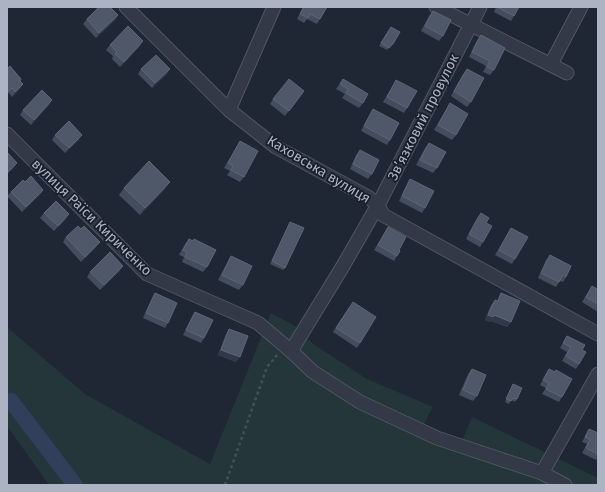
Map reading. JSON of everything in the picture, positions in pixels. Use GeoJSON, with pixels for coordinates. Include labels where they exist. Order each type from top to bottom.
{"type":"FeatureCollection","features":[{"type":"Feature","properties":{"kind":"street","name":"Каховська вулиця"},"geometry":{"type":"LineString","coordinates":[[126,7],[229,110],[276,147],[368,197],[378,205],[383,215],[598,334]]}},
{"type":"Feature","properties":{"kind":"street"},"geometry":{"type":"LineString","coordinates":[[229,110],[274,7]]}},
{"type":"Feature","properties":{"kind":"street"},"geometry":{"type":"LineString","coordinates":[[436,7],[567,73]]}},
{"type":"Feature","properties":{"kind":"street","name":"Звʼязковий провулок"},"geometry":{"type":"LineString","coordinates":[[291,351],[378,205],[480,7]]}},
{"type":"Feature","properties":{"kind":"street"},"geometry":{"type":"LineString","coordinates":[[551,64],[581,7]]}},
{"type":"Feature","properties":{"kind":"street","name":"вулиця Раїси Кириченко"},"geometry":{"type":"LineString","coordinates":[[7,134],[147,274],[258,323],[313,372],[360,402],[437,438],[542,473],[565,485]]}},
{"type":"Feature","properties":{"kind":"street"},"geometry":{"type":"LineString","coordinates":[[542,473],[598,374]]}},
{"type":"Feature","properties":{"kind":"path"},"geometry":{"type":"LineString","coordinates":[[225,485],[267,366],[279,354],[291,351]]}},
{"type":"Feature","properties":{"kind":"shaded area"},"geometry":{"type":"Polygon","coordinates":[[[271,313],[295,326],[313,344],[367,379],[433,407],[424,424],[462,441],[472,417],[598,478],[598,485],[49,485],[7,426],[7,327],[85,394],[210,464],[271,313]]]}},
{"type":"Feature","properties":{"kind":"building"},"geometry":{"type":"Polygon","coordinates":[[[99,7],[110,7],[118,15],[99,33],[87,19],[99,7]]]}},
{"type":"Feature","properties":{"kind":"building"},"geometry":{"type":"Polygon","coordinates":[[[304,7],[327,7],[320,19],[310,14],[308,18],[300,14],[304,7]]]}},
{"type":"Feature","properties":{"kind":"building"},"geometry":{"type":"Polygon","coordinates":[[[497,7],[519,7],[514,16],[497,7]]]}},
{"type":"Feature","properties":{"kind":"building"},"geometry":{"type":"Polygon","coordinates":[[[433,11],[451,20],[443,36],[425,26],[433,11]]]}},
{"type":"Feature","properties":{"kind":"building"},"geometry":{"type":"Polygon","coordinates":[[[128,26],[143,41],[124,62],[115,54],[117,52],[110,45],[128,26]]]}},
{"type":"Feature","properties":{"kind":"building"},"geometry":{"type":"Polygon","coordinates":[[[391,27],[400,32],[389,48],[381,43],[391,27]]]}},
{"type":"Feature","properties":{"kind":"building"},"geometry":{"type":"Polygon","coordinates":[[[481,35],[505,48],[494,70],[487,67],[490,61],[472,52],[481,35]]]}},
{"type":"Feature","properties":{"kind":"building"},"geometry":{"type":"Polygon","coordinates":[[[156,55],[170,69],[155,83],[141,69],[156,55]]]}},
{"type":"Feature","properties":{"kind":"building"},"geometry":{"type":"Polygon","coordinates":[[[10,66],[21,79],[20,81],[23,84],[15,92],[12,88],[9,91],[7,90],[7,69],[10,66]]]}},
{"type":"Feature","properties":{"kind":"building"},"geometry":{"type":"Polygon","coordinates":[[[467,69],[484,78],[471,102],[454,91],[467,69]]]}},
{"type":"Feature","properties":{"kind":"building"},"geometry":{"type":"Polygon","coordinates":[[[289,79],[304,91],[289,111],[273,99],[289,79]]]}},
{"type":"Feature","properties":{"kind":"building"},"geometry":{"type":"Polygon","coordinates":[[[343,79],[368,94],[363,103],[346,93],[348,89],[340,84],[343,79]]]}},
{"type":"Feature","properties":{"kind":"building"},"geometry":{"type":"Polygon","coordinates":[[[396,80],[417,91],[407,108],[387,97],[396,80]]]}},
{"type":"Feature","properties":{"kind":"building"},"geometry":{"type":"Polygon","coordinates":[[[42,90],[52,100],[34,120],[23,110],[42,90]]]}},
{"type":"Feature","properties":{"kind":"building"},"geometry":{"type":"Polygon","coordinates":[[[450,103],[468,114],[456,135],[438,125],[450,103]]]}},
{"type":"Feature","properties":{"kind":"building"},"geometry":{"type":"Polygon","coordinates":[[[373,109],[399,123],[390,140],[364,126],[373,109]]]}},
{"type":"Feature","properties":{"kind":"building"},"geometry":{"type":"Polygon","coordinates":[[[69,121],[82,135],[69,148],[55,135],[69,121]]]}},
{"type":"Feature","properties":{"kind":"building"},"geometry":{"type":"Polygon","coordinates":[[[240,141],[258,151],[244,177],[231,170],[233,166],[228,163],[240,141]]]}},
{"type":"Feature","properties":{"kind":"building"},"geometry":{"type":"Polygon","coordinates":[[[429,143],[446,152],[437,168],[420,160],[429,143]]]}},
{"type":"Feature","properties":{"kind":"building"},"geometry":{"type":"Polygon","coordinates":[[[360,150],[379,160],[372,174],[353,164],[360,150]]]}},
{"type":"Feature","properties":{"kind":"building"},"geometry":{"type":"Polygon","coordinates":[[[7,152],[17,163],[7,173],[7,152]]]}},
{"type":"Feature","properties":{"kind":"building"},"geometry":{"type":"Polygon","coordinates":[[[149,161],[170,182],[145,208],[124,188],[149,161]]]}},
{"type":"Feature","properties":{"kind":"building"},"geometry":{"type":"Polygon","coordinates":[[[31,176],[43,190],[26,207],[11,192],[23,180],[25,182],[31,176]]]}},
{"type":"Feature","properties":{"kind":"building"},"geometry":{"type":"Polygon","coordinates":[[[410,179],[434,191],[425,208],[402,196],[410,179]]]}},
{"type":"Feature","properties":{"kind":"building"},"geometry":{"type":"Polygon","coordinates":[[[56,201],[69,214],[58,226],[44,213],[56,201]]]}},
{"type":"Feature","properties":{"kind":"building"},"geometry":{"type":"Polygon","coordinates":[[[481,213],[489,218],[486,223],[492,226],[483,242],[469,234],[481,213]]]}},
{"type":"Feature","properties":{"kind":"building"},"geometry":{"type":"Polygon","coordinates":[[[290,222],[304,228],[285,268],[272,261],[290,222]]]}},
{"type":"Feature","properties":{"kind":"building"},"geometry":{"type":"Polygon","coordinates":[[[78,226],[81,229],[84,226],[100,242],[85,257],[66,237],[78,226]]]}},
{"type":"Feature","properties":{"kind":"building"},"geometry":{"type":"Polygon","coordinates":[[[388,227],[406,237],[397,256],[378,245],[388,227]]]}},
{"type":"Feature","properties":{"kind":"building"},"geometry":{"type":"Polygon","coordinates":[[[511,228],[528,237],[515,259],[499,250],[511,228]]]}},
{"type":"Feature","properties":{"kind":"building"},"geometry":{"type":"Polygon","coordinates":[[[189,239],[193,241],[194,239],[216,250],[207,267],[185,257],[187,252],[183,250],[189,239]]]}},
{"type":"Feature","properties":{"kind":"building"},"geometry":{"type":"Polygon","coordinates":[[[110,252],[123,266],[104,285],[90,272],[110,252]]]}},
{"type":"Feature","properties":{"kind":"building"},"geometry":{"type":"Polygon","coordinates":[[[550,255],[571,266],[566,277],[563,275],[559,282],[541,273],[550,255]]]}},
{"type":"Feature","properties":{"kind":"building"},"geometry":{"type":"Polygon","coordinates":[[[231,256],[252,266],[243,285],[222,275],[231,256]]]}},
{"type":"Feature","properties":{"kind":"building"},"geometry":{"type":"Polygon","coordinates":[[[592,286],[597,289],[598,288],[598,304],[586,297],[592,286]]]}},
{"type":"Feature","properties":{"kind":"building"},"geometry":{"type":"Polygon","coordinates":[[[155,293],[177,303],[168,323],[146,313],[155,293]]]}},
{"type":"Feature","properties":{"kind":"building"},"geometry":{"type":"Polygon","coordinates":[[[501,293],[520,301],[511,322],[494,315],[493,317],[488,315],[495,300],[498,301],[501,293]]]}},
{"type":"Feature","properties":{"kind":"building"},"geometry":{"type":"Polygon","coordinates":[[[353,302],[376,317],[360,343],[336,328],[353,302]]]}},
{"type":"Feature","properties":{"kind":"building"},"geometry":{"type":"Polygon","coordinates":[[[195,312],[213,320],[204,338],[186,330],[195,312]]]}},
{"type":"Feature","properties":{"kind":"building"},"geometry":{"type":"Polygon","coordinates":[[[229,329],[248,336],[240,357],[221,350],[229,329]]]}},
{"type":"Feature","properties":{"kind":"building"},"geometry":{"type":"Polygon","coordinates":[[[567,336],[585,345],[582,350],[586,352],[579,364],[566,356],[571,347],[563,343],[567,336]]]}},
{"type":"Feature","properties":{"kind":"building"},"geometry":{"type":"Polygon","coordinates":[[[472,369],[486,375],[477,396],[463,390],[472,369]]]}},
{"type":"Feature","properties":{"kind":"building"},"geometry":{"type":"Polygon","coordinates":[[[549,369],[555,372],[556,370],[572,379],[562,397],[546,389],[549,383],[543,380],[549,369]]]}},
{"type":"Feature","properties":{"kind":"building"},"geometry":{"type":"Polygon","coordinates":[[[513,384],[522,388],[517,399],[513,398],[511,401],[506,399],[513,384]]]}},
{"type":"Feature","properties":{"kind":"building"},"geometry":{"type":"Polygon","coordinates":[[[589,429],[598,433],[598,454],[586,448],[590,439],[585,437],[589,429]]]}},
{"type":"Feature","properties":{"kind":"waterway"},"geometry":{"type":"LineString","coordinates":[[7,396],[11,401]]}},
{"type":"Feature","properties":{"kind":"waterway"},"geometry":{"type":"LineString","coordinates":[[11,401],[75,485]]}}]}
